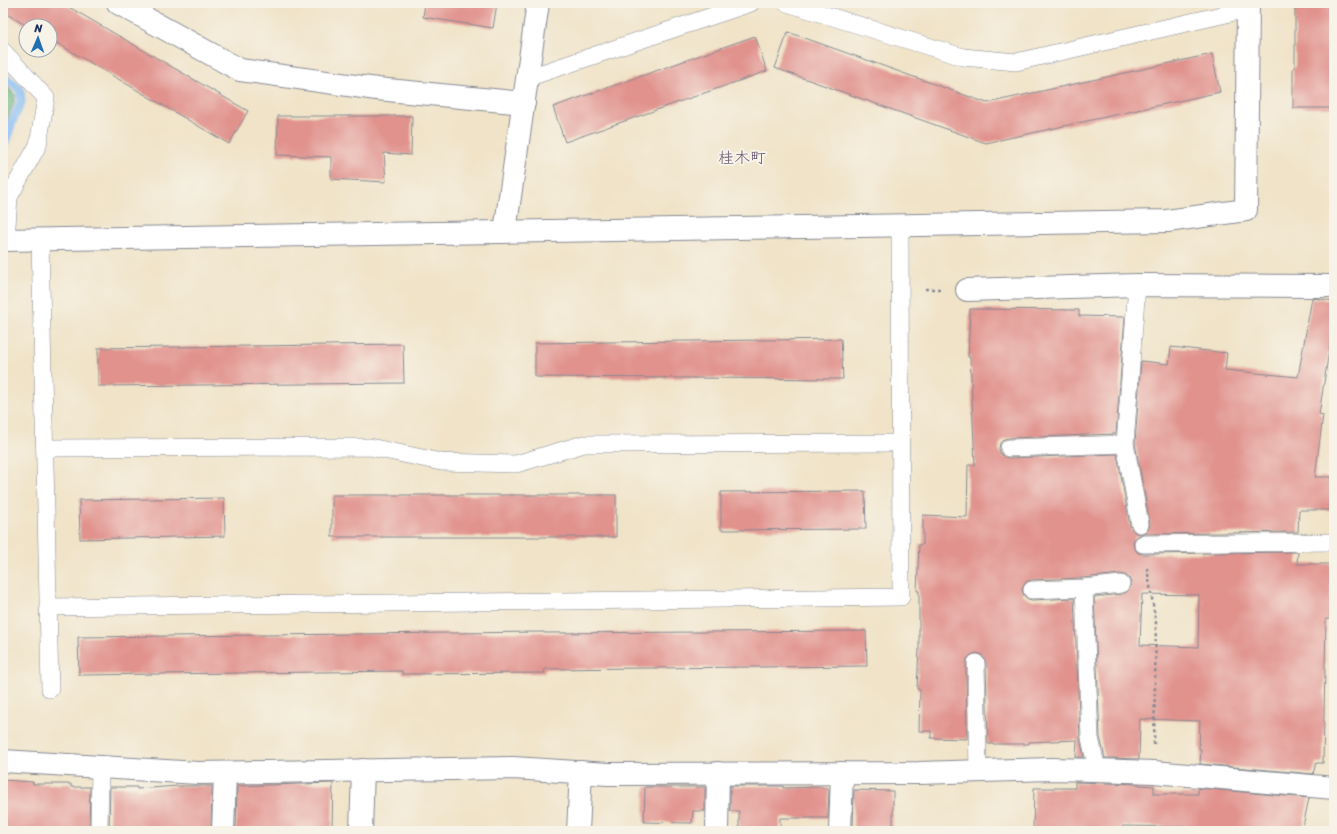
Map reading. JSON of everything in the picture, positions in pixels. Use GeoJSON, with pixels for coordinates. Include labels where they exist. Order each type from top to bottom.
{"type":"FeatureCollection","features":[{"type":"Feature","properties":{"kind":"street"},"geometry":{"type":"LineString","coordinates":[[118,3],[240,70],[377,89],[524,103]]}},
{"type":"Feature","properties":{"kind":"street"},"geometry":{"type":"LineString","coordinates":[[505,231],[538,3]]}},
{"type":"Feature","properties":{"kind":"street"},"geometry":{"type":"LineString","coordinates":[[5,240],[1167,221],[1246,210],[1248,6]]}},
{"type":"Feature","properties":{"kind":"street"},"geometry":{"type":"LineString","coordinates":[[967,290],[1137,285],[1334,286]]}},
{"type":"Feature","properties":{"kind":"street"},"geometry":{"type":"LineString","coordinates":[[3,761],[198,773],[513,768],[608,774],[919,774],[1050,769],[1154,772],[1334,788]]}},
{"type":"Feature","properties":{"kind":"street"},"geometry":{"type":"LineString","coordinates":[[361,831],[363,770]]}},
{"type":"Feature","properties":{"kind":"street"},"geometry":{"type":"LineString","coordinates":[[578,831],[581,772]]}},
{"type":"Feature","properties":{"kind":"street"},"geometry":{"type":"LineString","coordinates":[[224,831],[225,773]]}},
{"type":"Feature","properties":{"kind":"street"},"geometry":{"type":"LineString","coordinates":[[717,831],[718,773]]}},
{"type":"Feature","properties":{"kind":"street"},"geometry":{"type":"LineString","coordinates":[[840,831],[842,773]]}},
{"type":"Feature","properties":{"kind":"lane"},"geometry":{"type":"LineString","coordinates":[[527,78],[751,3]]}},
{"type":"Feature","properties":{"kind":"lane"},"geometry":{"type":"LineString","coordinates":[[787,3],[963,58],[1016,62],[1248,6]]}},
{"type":"Feature","properties":{"kind":"lane"},"geometry":{"type":"LineString","coordinates":[[3,51],[46,98],[38,145],[9,197],[5,240]]}},
{"type":"Feature","properties":{"kind":"lane"},"geometry":{"type":"LineString","coordinates":[[48,607],[901,597],[900,225]]}},
{"type":"Feature","properties":{"kind":"lane"},"geometry":{"type":"LineString","coordinates":[[40,240],[50,689]]}},
{"type":"Feature","properties":{"kind":"lane"},"geometry":{"type":"LineString","coordinates":[[1137,285],[1125,444],[1140,524]]}},
{"type":"Feature","properties":{"kind":"lane"},"geometry":{"type":"LineString","coordinates":[[45,448],[370,447],[441,462],[516,464],[584,444],[900,442]]}},
{"type":"Feature","properties":{"kind":"lane"},"geometry":{"type":"LineString","coordinates":[[1008,448],[1125,444]]}},
{"type":"Feature","properties":{"kind":"lane"},"geometry":{"type":"LineString","coordinates":[[1143,544],[1334,542]]}},
{"type":"Feature","properties":{"kind":"lane"},"geometry":{"type":"LineString","coordinates":[[1032,590],[1084,588],[1121,584]]}},
{"type":"Feature","properties":{"kind":"lane"},"geometry":{"type":"LineString","coordinates":[[1084,588],[1090,738],[1097,770]]}},
{"type":"Feature","properties":{"kind":"lane"},"geometry":{"type":"LineString","coordinates":[[976,664],[978,771]]}},
{"type":"Feature","properties":{"kind":"lane"},"geometry":{"type":"LineString","coordinates":[[99,831],[100,767]]}},
{"type":"Feature","properties":{"kind":"path"},"geometry":{"type":"LineString","coordinates":[[900,288],[967,290]]}},
{"type":"Feature","properties":{"kind":"path"},"geometry":{"type":"LineString","coordinates":[[1143,544],[1156,624],[1154,772]]}},
{"type":"Feature","properties":{"kind":"green space"},"geometry":{"type":"Polygon","coordinates":[[[3,81],[15,95],[14,103],[3,130],[3,81]]]}},
{"type":"Feature","properties":{"kind":"building"},"geometry":{"type":"Polygon","coordinates":[[[3,3],[62,3],[248,111],[229,144],[58,44],[58,18],[18,18],[18,21],[3,12],[3,3]]]}},
{"type":"Feature","properties":{"kind":"building"},"geometry":{"type":"Polygon","coordinates":[[[425,3],[497,3],[493,28],[423,17],[425,3]]]}},
{"type":"Feature","properties":{"kind":"building"},"geometry":{"type":"Polygon","coordinates":[[[1295,3],[1334,3],[1334,108],[1293,108],[1293,68],[1295,68],[1295,3]]]}},
{"type":"Feature","properties":{"kind":"building"},"geometry":{"type":"Polygon","coordinates":[[[788,32],[987,103],[1212,54],[1220,92],[986,143],[775,68],[788,32]]]}},
{"type":"Feature","properties":{"kind":"building"},"geometry":{"type":"Polygon","coordinates":[[[755,36],[767,71],[565,142],[553,107],[755,36]]]}},
{"type":"Feature","properties":{"kind":"building"},"geometry":{"type":"Polygon","coordinates":[[[278,116],[412,116],[411,155],[384,153],[386,182],[331,179],[331,157],[277,155],[278,116]]]}},
{"type":"Feature","properties":{"kind":"building"},"geometry":{"type":"Polygon","coordinates":[[[1312,298],[1334,301],[1334,319],[1319,414],[1323,415],[1315,477],[1333,477],[1334,510],[1299,510],[1298,532],[1143,534],[1134,539],[1133,544],[1138,553],[1143,554],[1298,552],[1297,564],[1331,564],[1330,619],[1326,619],[1323,763],[1316,763],[1313,774],[1200,764],[1200,721],[1140,719],[1139,759],[1105,758],[1100,737],[1094,597],[1122,594],[1127,592],[1131,583],[1129,578],[1120,574],[1083,578],[1031,580],[1026,582],[1022,590],[1024,596],[1032,600],[1074,598],[1080,738],[1084,757],[1076,757],[1077,740],[1029,742],[1029,744],[988,744],[986,663],[981,654],[976,653],[967,659],[966,663],[967,739],[931,738],[931,731],[919,731],[920,690],[917,689],[919,591],[917,591],[919,544],[923,545],[923,515],[967,517],[968,465],[975,465],[970,357],[968,357],[970,309],[1079,310],[1079,316],[1125,317],[1116,434],[1009,438],[1004,439],[1000,443],[999,449],[1000,453],[1004,457],[1009,458],[1117,454],[1130,526],[1136,533],[1141,534],[1147,531],[1150,523],[1135,443],[1141,361],[1169,364],[1171,347],[1227,353],[1225,370],[1298,377],[1312,298]],[[1142,594],[1140,645],[1198,647],[1199,595],[1142,594]]]}},
{"type":"Feature","properties":{"kind":"building"},"geometry":{"type":"Polygon","coordinates":[[[841,339],[843,379],[535,377],[535,343],[841,339]]]}},
{"type":"Feature","properties":{"kind":"building"},"geometry":{"type":"Polygon","coordinates":[[[403,344],[404,383],[98,386],[98,348],[403,344]]]}},
{"type":"Feature","properties":{"kind":"building"},"geometry":{"type":"Polygon","coordinates":[[[865,491],[866,529],[721,530],[721,492],[865,491]]]}},
{"type":"Feature","properties":{"kind":"building"},"geometry":{"type":"Polygon","coordinates":[[[332,495],[616,495],[616,537],[332,537],[332,495]]]}},
{"type":"Feature","properties":{"kind":"building"},"geometry":{"type":"Polygon","coordinates":[[[224,498],[225,536],[80,539],[79,500],[224,498]]]}},
{"type":"Feature","properties":{"kind":"building"},"geometry":{"type":"Polygon","coordinates":[[[866,631],[867,666],[544,669],[545,673],[402,674],[402,671],[79,675],[78,637],[544,632],[866,631]]]}},
{"type":"Feature","properties":{"kind":"building"},"geometry":{"type":"Polygon","coordinates":[[[3,780],[33,782],[33,784],[71,784],[71,787],[90,787],[89,831],[3,831],[3,780]]]}},
{"type":"Feature","properties":{"kind":"building"},"geometry":{"type":"Polygon","coordinates":[[[1075,782],[1139,784],[1154,786],[1154,794],[1198,794],[1198,788],[1309,798],[1302,831],[1195,831],[1196,827],[1123,826],[1122,831],[1033,831],[1034,788],[1075,788],[1075,782]]]}},
{"type":"Feature","properties":{"kind":"building"},"geometry":{"type":"Polygon","coordinates":[[[333,783],[332,829],[276,828],[276,831],[236,831],[237,786],[333,783]]]}},
{"type":"Feature","properties":{"kind":"building"},"geometry":{"type":"Polygon","coordinates":[[[178,786],[212,786],[211,831],[109,831],[110,787],[137,787],[137,789],[178,786]]]}},
{"type":"Feature","properties":{"kind":"building"},"geometry":{"type":"Polygon","coordinates":[[[730,786],[783,786],[783,788],[821,787],[829,789],[828,818],[780,818],[780,831],[739,831],[739,811],[730,811],[730,786]]]}},
{"type":"Feature","properties":{"kind":"building"},"geometry":{"type":"Polygon","coordinates":[[[645,787],[705,787],[705,811],[693,811],[692,823],[644,822],[645,787]]]}},
{"type":"Feature","properties":{"kind":"building"},"geometry":{"type":"Polygon","coordinates":[[[854,790],[893,791],[893,831],[853,831],[854,790]]]}},
{"type":"Feature","properties":{"kind":"waterway"},"geometry":{"type":"LineString","coordinates":[[3,75],[20,90],[21,102],[3,148]]}},
{"type":"Feature","properties":{"kind":"district","name":"桂木町"},"geometry":{"type":"Point","coordinates":[742,157]}}]}
